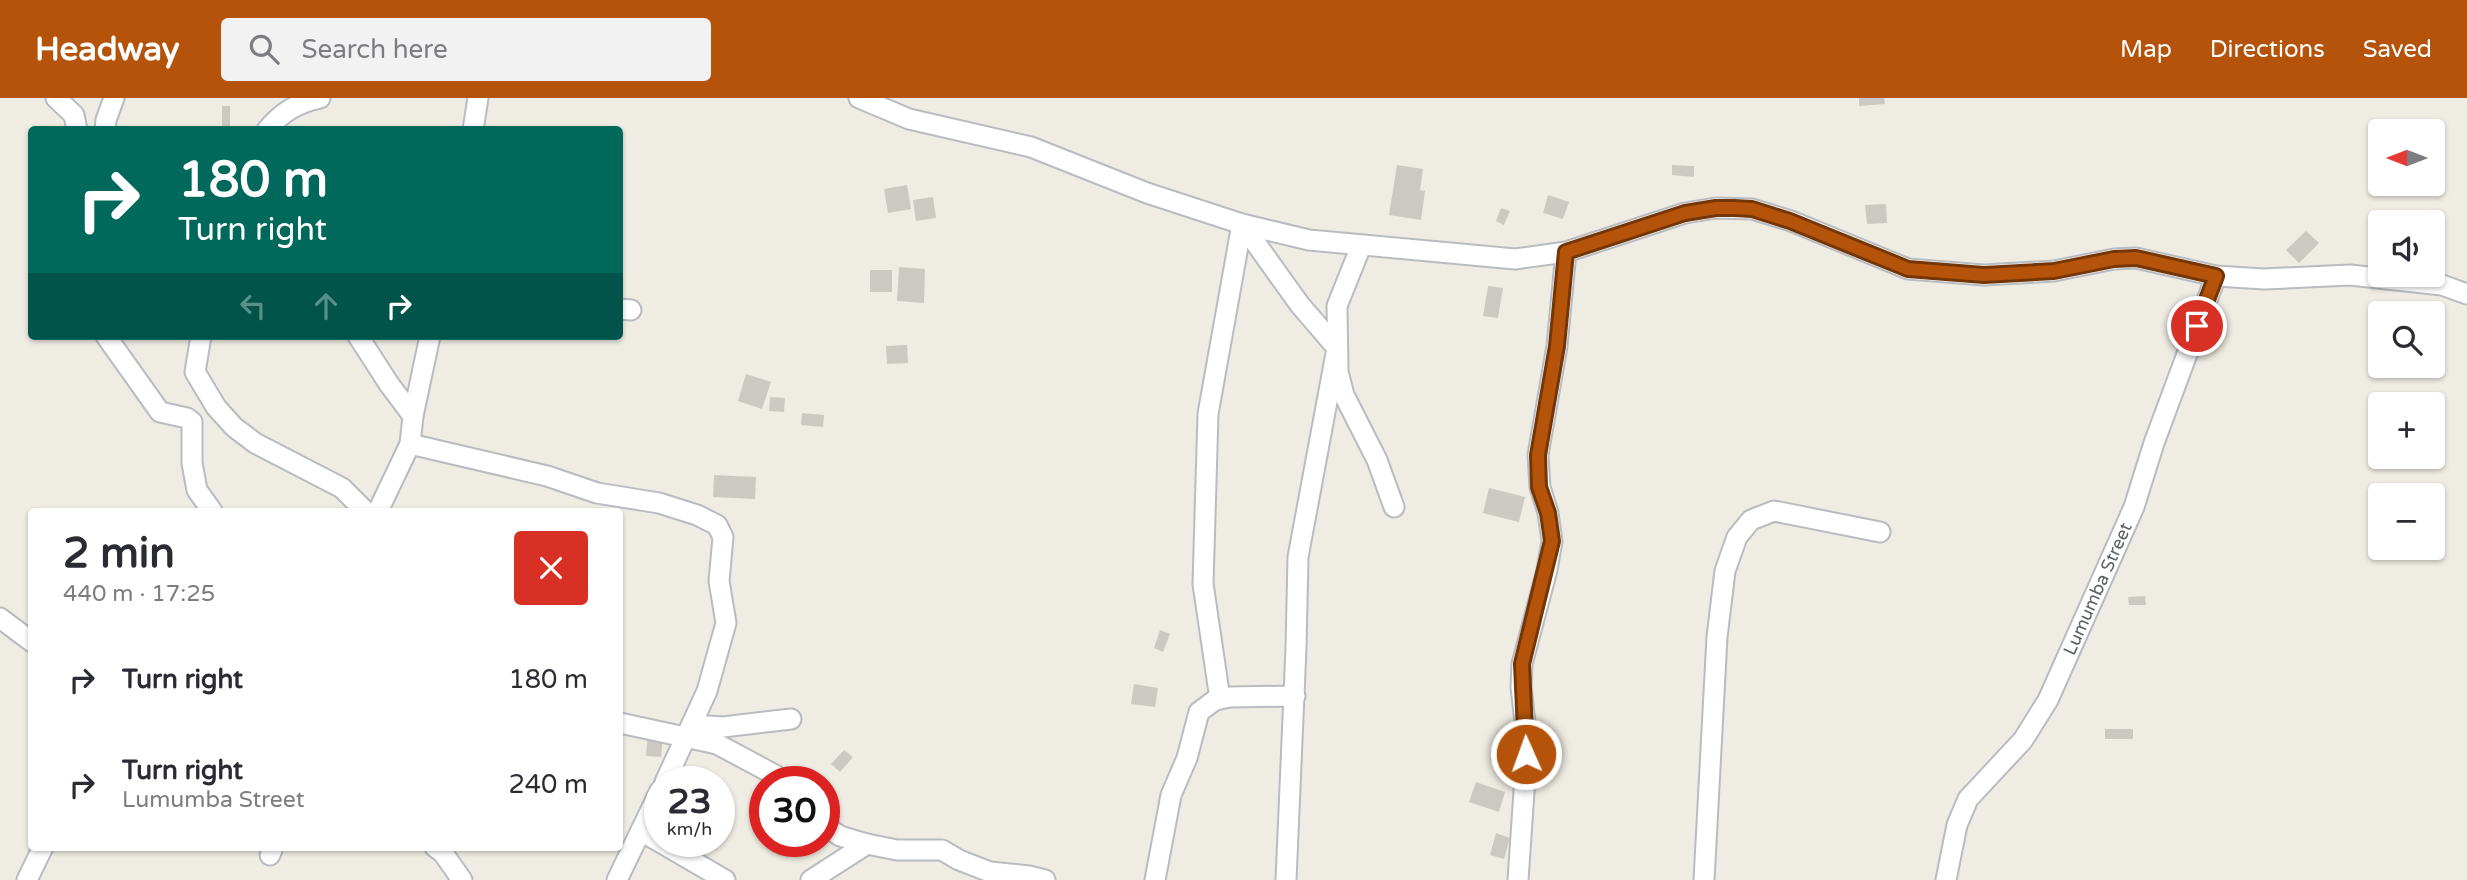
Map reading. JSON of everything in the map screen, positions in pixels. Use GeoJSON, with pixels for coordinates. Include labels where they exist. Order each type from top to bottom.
{"type":"FeatureCollection","features":[{"type":"Feature","properties":{"kind":"street"},"geometry":{"type":"LineString","coordinates":[[57,98],[74,115],[76,126]]}},
{"type":"Feature","properties":{"kind":"street"},"geometry":{"type":"LineString","coordinates":[[105,126],[114,98]]}},
{"type":"Feature","properties":{"kind":"street"},"geometry":{"type":"LineString","coordinates":[[270,126],[279,116],[303,102],[320,98]]}},
{"type":"Feature","properties":{"kind":"street"},"geometry":{"type":"LineString","coordinates":[[474,126],[478,98]]}},
{"type":"Feature","properties":{"kind":"street"},"geometry":{"type":"LineString","coordinates":[[859,98],[909,119],[1031,147],[1147,193],[1242,223],[1309,240],[1515,259],[1566,252],[1685,213],[1716,208],[1740,208],[1790,221],[1908,269],[1984,275],[2054,271],[2114,259],[2136,258],[2216,276],[2264,279],[2350,275],[2442,285],[2467,294]]}},
{"type":"Feature","properties":{"kind":"street"},"geometry":{"type":"LineString","coordinates":[[1242,223],[1300,305],[1337,348]]}},
{"type":"Feature","properties":{"kind":"street"},"geometry":{"type":"LineString","coordinates":[[1220,699],[1203,584],[1208,414],[1242,223]]}},
{"type":"Feature","properties":{"kind":"street"},"geometry":{"type":"LineString","coordinates":[[1361,246],[1337,306],[1338,372],[1344,395],[1377,460],[1394,507]]}},
{"type":"Feature","properties":{"kind":"street"},"geometry":{"type":"LineString","coordinates":[[1518,880],[1526,731],[1521,687],[1522,664],[1552,541],[1548,513],[1539,487],[1538,455],[1557,346],[1566,252]]}},
{"type":"Feature","properties":{"kind":"street","name":"Lumumba Street"},"geometry":{"type":"LineString","coordinates":[[1946,880],[1957,825],[1968,799],[2023,740],[2048,700],[2134,507],[2154,443],[2216,276]]}},
{"type":"Feature","properties":{"kind":"street"},"geometry":{"type":"LineString","coordinates":[[109,340],[160,412],[187,418],[192,422],[192,463],[197,490],[210,508]]}},
{"type":"Feature","properties":{"kind":"street"},"geometry":{"type":"LineString","coordinates":[[200,340],[195,372],[216,407],[234,427],[256,443],[342,488],[362,508]]}},
{"type":"Feature","properties":{"kind":"street"},"geometry":{"type":"LineString","coordinates":[[361,340],[413,416]]}},
{"type":"Feature","properties":{"kind":"street"},"geometry":{"type":"LineString","coordinates":[[379,508],[410,444],[413,416],[429,340]]}},
{"type":"Feature","properties":{"kind":"street"},"geometry":{"type":"LineString","coordinates":[[1286,880],[1295,696],[1298,557],[1337,348]]}},
{"type":"Feature","properties":{"kind":"street"},"geometry":{"type":"LineString","coordinates":[[410,444],[547,476],[597,492],[659,503],[697,515],[717,525],[723,537],[719,581],[726,623],[707,691],[672,766]]}},
{"type":"Feature","properties":{"kind":"street"},"geometry":{"type":"LineString","coordinates":[[1704,880],[1717,637],[1725,571],[1737,537],[1751,520],[1774,510],[1880,532]]}},
{"type":"Feature","properties":{"kind":"street"},"geometry":{"type":"LineString","coordinates":[[3,625],[28,640]]}},
{"type":"Feature","properties":{"kind":"street"},"geometry":{"type":"LineString","coordinates":[[1155,880],[1171,795],[1186,758],[1199,712],[1204,706],[1220,699],[1295,696]]}},
{"type":"Feature","properties":{"kind":"street"},"geometry":{"type":"LineString","coordinates":[[688,732],[791,719]]}},
{"type":"Feature","properties":{"kind":"street"},"geometry":{"type":"LineString","coordinates":[[623,723],[688,732],[758,766]]}},
{"type":"Feature","properties":{"kind":"street"},"geometry":{"type":"LineString","coordinates":[[617,880],[644,825]]}},
{"type":"Feature","properties":{"kind":"street"},"geometry":{"type":"LineString","coordinates":[[641,831],[725,880]]}},
{"type":"Feature","properties":{"kind":"street"},"geometry":{"type":"LineString","coordinates":[[840,836],[897,850],[942,850],[990,872],[1045,880]]}},
{"type":"Feature","properties":{"kind":"street"},"geometry":{"type":"LineString","coordinates":[[811,880],[867,844]]}},
{"type":"Feature","properties":{"kind":"street"},"geometry":{"type":"LineString","coordinates":[[27,880],[41,851]]}},
{"type":"Feature","properties":{"kind":"street"},"geometry":{"type":"LineString","coordinates":[[440,851],[462,880]]}},
{"type":"Feature","properties":{"kind":"building"},"geometry":{"type":"Polygon","coordinates":[[[1859,98],[1884,98],[1885,104],[1859,106],[1859,98]]]}},
{"type":"Feature","properties":{"kind":"building"},"geometry":{"type":"Polygon","coordinates":[[[222,106],[230,106],[230,126],[222,126],[222,106]]]}},
{"type":"Feature","properties":{"kind":"building"},"geometry":{"type":"Polygon","coordinates":[[[1397,165],[1423,169],[1420,190],[1425,191],[1421,220],[1389,215],[1397,165]]]}},
{"type":"Feature","properties":{"kind":"building"},"geometry":{"type":"Polygon","coordinates":[[[1672,165],[1694,166],[1694,177],[1672,175],[1672,165]]]}},
{"type":"Feature","properties":{"kind":"building"},"geometry":{"type":"Polygon","coordinates":[[[907,185],[911,209],[888,213],[884,189],[907,185]]]}},
{"type":"Feature","properties":{"kind":"building"},"geometry":{"type":"Polygon","coordinates":[[[1548,195],[1569,202],[1563,219],[1543,213],[1548,195]]]}},
{"type":"Feature","properties":{"kind":"building"},"geometry":{"type":"Polygon","coordinates":[[[933,197],[936,218],[916,221],[913,200],[933,197]]]}},
{"type":"Feature","properties":{"kind":"building"},"geometry":{"type":"Polygon","coordinates":[[[1886,204],[1887,223],[1867,224],[1865,205],[1886,204]]]}},
{"type":"Feature","properties":{"kind":"building"},"geometry":{"type":"Polygon","coordinates":[[[1501,208],[1510,211],[1504,225],[1496,221],[1501,208]]]}},
{"type":"Feature","properties":{"kind":"building"},"geometry":{"type":"Polygon","coordinates":[[[2306,231],[2319,243],[2299,263],[2286,250],[2306,231]]]}},
{"type":"Feature","properties":{"kind":"building"},"geometry":{"type":"Polygon","coordinates":[[[899,267],[925,269],[924,303],[897,301],[899,267]]]}},
{"type":"Feature","properties":{"kind":"building"},"geometry":{"type":"Polygon","coordinates":[[[870,270],[892,270],[892,292],[870,292],[870,270]]]}},
{"type":"Feature","properties":{"kind":"building"},"geometry":{"type":"Polygon","coordinates":[[[1488,286],[1503,288],[1498,318],[1483,316],[1488,286]]]}},
{"type":"Feature","properties":{"kind":"building"},"geometry":{"type":"Polygon","coordinates":[[[907,345],[908,363],[887,364],[886,346],[907,345]]]}},
{"type":"Feature","properties":{"kind":"building"},"geometry":{"type":"Polygon","coordinates":[[[746,374],[771,382],[762,409],[738,401],[746,374]]]}},
{"type":"Feature","properties":{"kind":"building"},"geometry":{"type":"Polygon","coordinates":[[[770,397],[785,398],[784,412],[769,411],[770,397]]]}},
{"type":"Feature","properties":{"kind":"building"},"geometry":{"type":"Polygon","coordinates":[[[802,413],[824,415],[823,427],[801,425],[802,413]]]}},
{"type":"Feature","properties":{"kind":"building"},"geometry":{"type":"Polygon","coordinates":[[[714,475],[756,477],[755,499],[713,497],[714,475]]]}},
{"type":"Feature","properties":{"kind":"building"},"geometry":{"type":"Polygon","coordinates":[[[1489,488],[1525,497],[1519,522],[1483,513],[1489,488]]]}},
{"type":"Feature","properties":{"kind":"building"},"geometry":{"type":"Polygon","coordinates":[[[2145,596],[2146,605],[2129,605],[2128,597],[2145,596]]]}},
{"type":"Feature","properties":{"kind":"building"},"geometry":{"type":"Polygon","coordinates":[[[1160,630],[1170,634],[1163,652],[1154,648],[1160,630]]]}},
{"type":"Feature","properties":{"kind":"building"},"geometry":{"type":"Polygon","coordinates":[[[1134,684],[1158,688],[1155,707],[1131,704],[1134,684]]]}},
{"type":"Feature","properties":{"kind":"building"},"geometry":{"type":"Polygon","coordinates":[[[2105,729],[2133,729],[2133,739],[2105,739],[2105,729]]]}},
{"type":"Feature","properties":{"kind":"building"},"geometry":{"type":"Polygon","coordinates":[[[648,733],[663,735],[661,757],[646,756],[648,733]]]}},
{"type":"Feature","properties":{"kind":"building"},"geometry":{"type":"Polygon","coordinates":[[[844,750],[853,757],[840,772],[840,766],[831,764],[844,750]]]}},
{"type":"Feature","properties":{"kind":"building"},"geometry":{"type":"Polygon","coordinates":[[[1476,782],[1505,792],[1499,812],[1469,802],[1476,782]]]}},
{"type":"Feature","properties":{"kind":"building"},"geometry":{"type":"Polygon","coordinates":[[[1496,833],[1510,838],[1504,859],[1490,855],[1496,833]]]}},
{"type":"Feature","properties":{"kind":"route"},"geometry":{"type":"LineString","coordinates":[[1526,754],[1522,664],[1552,541],[1548,513],[1539,487],[1538,455],[1562,310],[1566,252],[1685,213],[1716,208],[1752,209],[1790,221],[1908,269],[1984,275],[2054,271],[2114,259],[2136,258],[2216,276],[2197,326]]}}]}
